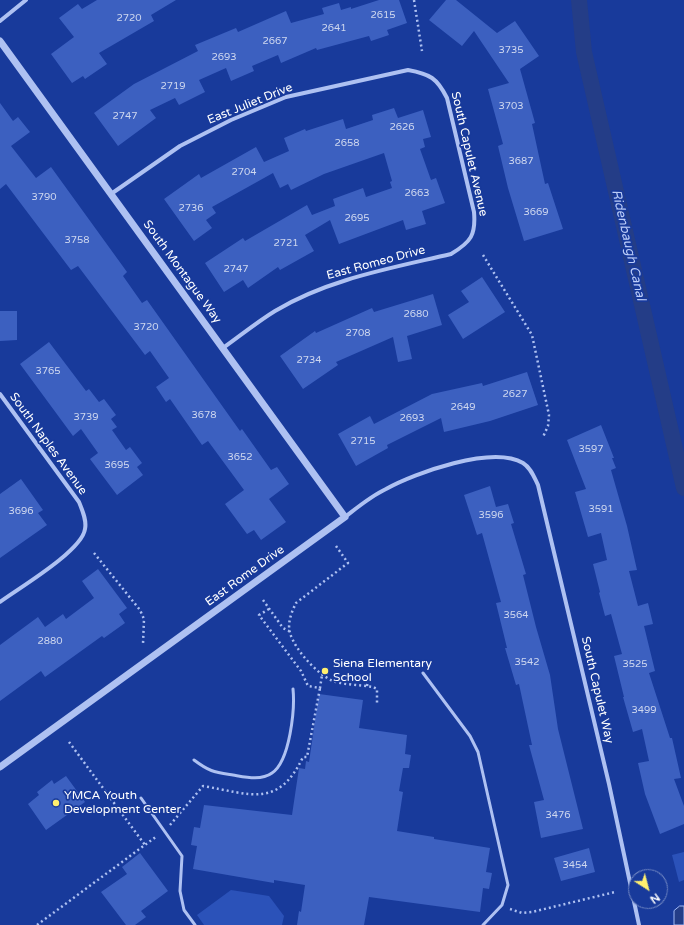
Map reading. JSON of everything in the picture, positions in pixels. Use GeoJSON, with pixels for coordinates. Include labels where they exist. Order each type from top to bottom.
{"type":"FeatureCollection","features":[{"type":"Feature","properties":{"kind":"street"},"geometry":{"type":"LineString","coordinates":[[0,21],[26,0]]}},
{"type":"Feature","properties":{"kind":"street","name":"South Montague Way"},"geometry":{"type":"LineString","coordinates":[[0,41],[345,517]]}},
{"type":"Feature","properties":{"kind":"street","name":"East Juliet Drive"},"geometry":{"type":"LineString","coordinates":[[111,194],[180,146],[230,120],[286,97],[408,70],[423,72],[434,78]]}},
{"type":"Feature","properties":{"kind":"street","name":"South Capulet Avenue"},"geometry":{"type":"LineString","coordinates":[[434,78],[448,98],[474,212],[475,226],[472,237]]}},
{"type":"Feature","properties":{"kind":"street","name":"East Romeo Drive"},"geometry":{"type":"LineString","coordinates":[[223,348],[276,311],[324,288],[372,273],[451,254],[463,247],[472,237]]}},
{"type":"Feature","properties":{"kind":"street","name":"South Naples Avenue"},"geometry":{"type":"LineString","coordinates":[[0,394],[79,502],[84,516],[85,529],[78,543],[67,555],[0,602]]}},
{"type":"Feature","properties":{"kind":"street","name":"East Rome Drive"},"geometry":{"type":"LineString","coordinates":[[0,767],[384,489],[424,471],[489,456],[507,456],[524,463]]}},
{"type":"Feature","properties":{"kind":"street","name":"South Capulet Way"},"geometry":{"type":"LineString","coordinates":[[524,463],[532,473],[538,485],[609,784],[639,925]]}},
{"type":"Feature","properties":{"kind":"lane"},"geometry":{"type":"LineString","coordinates":[[423,673],[470,736],[478,752],[508,885],[502,905],[483,925]]}},
{"type":"Feature","properties":{"kind":"lane"},"geometry":{"type":"LineString","coordinates":[[194,760],[209,771],[248,778],[260,777],[272,773],[286,755],[294,701],[294,689]]}},
{"type":"Feature","properties":{"kind":"lane"},"geometry":{"type":"LineString","coordinates":[[141,798],[182,856],[180,891],[184,910],[195,925]]}},
{"type":"Feature","properties":{"kind":"path"},"geometry":{"type":"LineString","coordinates":[[414,0],[422,51]]}},
{"type":"Feature","properties":{"kind":"path"},"geometry":{"type":"LineString","coordinates":[[483,255],[532,335],[549,415],[548,426],[542,437]]}},
{"type":"Feature","properties":{"kind":"path"},"geometry":{"type":"LineString","coordinates":[[336,546],[348,563],[296,603],[292,611],[289,631],[293,641],[309,663],[322,675],[334,681],[377,689],[377,704]]}},
{"type":"Feature","properties":{"kind":"path"},"geometry":{"type":"LineString","coordinates":[[94,553],[140,610],[144,618],[143,644]]}},
{"type":"Feature","properties":{"kind":"path"},"geometry":{"type":"LineString","coordinates":[[262,600],[283,628],[289,631]]}},
{"type":"Feature","properties":{"kind":"path"},"geometry":{"type":"LineString","coordinates":[[269,609],[259,615],[301,671],[308,686],[320,688],[322,675]]}},
{"type":"Feature","properties":{"kind":"path"},"geometry":{"type":"LineString","coordinates":[[367,686],[368,681]]}},
{"type":"Feature","properties":{"kind":"path"},"geometry":{"type":"LineString","coordinates":[[69,742],[145,845]]}},
{"type":"Feature","properties":{"kind":"path"},"geometry":{"type":"LineString","coordinates":[[37,925],[164,831]]}},
{"type":"Feature","properties":{"kind":"path"},"geometry":{"type":"LineString","coordinates":[[502,905],[522,913],[532,912],[615,892]]}},
{"type":"Feature","properties":{"kind":"shaded area"},"geometry":{"type":"Polygon","coordinates":[[[684,852],[684,880],[679,882],[672,855],[684,852]]]}},
{"type":"Feature","properties":{"kind":"shaded area"},"geometry":{"type":"Polygon","coordinates":[[[231,890],[269,896],[284,916],[282,925],[204,925],[197,915],[231,890]]]}},
{"type":"Feature","properties":{"kind":"shaded area"},"geometry":{"type":"Polygon","coordinates":[[[680,906],[684,906],[684,925],[674,925],[674,911],[680,906]]]}},
{"type":"Feature","properties":{"kind":"building"},"geometry":{"type":"Polygon","coordinates":[[[97,0],[176,0],[151,15],[154,21],[99,53],[107,64],[85,79],[83,76],[72,83],[51,54],[74,37],[59,18],[78,4],[82,9],[97,0]]]}},
{"type":"Feature","properties":{"kind":"building"},"geometry":{"type":"Polygon","coordinates":[[[379,0],[399,0],[407,23],[387,30],[389,35],[371,41],[369,36],[317,50],[316,48],[281,63],[278,55],[252,66],[254,71],[231,81],[226,68],[199,80],[205,92],[179,105],[175,98],[150,110],[156,118],[118,146],[94,113],[134,84],[198,51],[195,45],[236,28],[238,32],[286,11],[291,23],[324,14],[322,8],[339,3],[341,10],[351,7],[351,9],[379,0]]]}},
{"type":"Feature","properties":{"kind":"building"},"geometry":{"type":"Polygon","coordinates":[[[446,0],[456,0],[497,33],[515,21],[539,56],[520,69],[535,123],[532,124],[545,184],[548,183],[563,229],[524,241],[508,188],[498,146],[503,144],[488,89],[509,83],[474,31],[462,46],[429,20],[446,0]]]}},
{"type":"Feature","properties":{"kind":"building"},"geometry":{"type":"Polygon","coordinates":[[[0,103],[13,121],[18,117],[30,132],[11,146],[36,178],[51,167],[127,272],[123,276],[142,303],[147,300],[240,431],[242,429],[271,470],[277,467],[289,484],[269,499],[286,522],[261,540],[254,530],[247,534],[225,504],[244,490],[208,441],[202,445],[170,399],[166,402],[156,387],[169,378],[150,351],[145,355],[78,266],[71,270],[6,184],[0,189],[0,103]]]}},
{"type":"Feature","properties":{"kind":"building"},"geometry":{"type":"Polygon","coordinates":[[[394,108],[398,118],[423,110],[431,137],[423,139],[425,147],[420,149],[431,180],[436,178],[445,203],[422,211],[426,224],[406,230],[403,220],[339,244],[330,220],[305,235],[314,251],[280,270],[278,267],[248,288],[243,280],[224,292],[205,263],[243,238],[245,241],[307,205],[312,215],[335,206],[333,199],[363,188],[366,197],[392,188],[390,182],[392,181],[384,153],[324,174],[291,190],[288,184],[280,188],[273,173],[212,207],[216,213],[206,220],[212,228],[194,241],[164,199],[199,174],[201,178],[256,147],[264,162],[289,151],[284,138],[305,129],[306,131],[343,119],[346,129],[373,120],[372,115],[394,108]]]}},
{"type":"Feature","properties":{"kind":"building"},"geometry":{"type":"Polygon","coordinates":[[[482,277],[505,312],[463,339],[448,315],[469,302],[461,291],[482,277]]]}},
{"type":"Feature","properties":{"kind":"building"},"geometry":{"type":"Polygon","coordinates":[[[433,294],[442,325],[407,336],[412,359],[398,362],[393,337],[336,362],[338,365],[303,389],[280,356],[315,331],[316,333],[372,308],[374,312],[433,294]]]}},
{"type":"Feature","properties":{"kind":"building"},"geometry":{"type":"Polygon","coordinates":[[[0,311],[17,311],[17,340],[0,341],[0,311]]]}},
{"type":"Feature","properties":{"kind":"building"},"geometry":{"type":"Polygon","coordinates":[[[49,342],[86,391],[89,389],[99,402],[104,399],[116,415],[111,419],[117,427],[112,430],[126,450],[130,447],[142,463],[137,467],[143,475],[117,495],[90,459],[98,453],[81,429],[73,436],[20,364],[49,342]]]}},
{"type":"Feature","properties":{"kind":"building"},"geometry":{"type":"Polygon","coordinates":[[[527,372],[538,405],[490,421],[444,432],[441,418],[387,445],[388,448],[356,466],[338,434],[370,416],[374,424],[432,394],[482,383],[483,386],[527,372]]]}},
{"type":"Feature","properties":{"kind":"building"},"geometry":{"type":"Polygon","coordinates":[[[601,425],[614,458],[612,458],[616,468],[611,470],[627,526],[637,570],[629,571],[638,606],[648,603],[653,624],[644,626],[655,671],[649,673],[670,738],[672,738],[681,778],[674,779],[684,806],[684,824],[660,834],[645,794],[638,763],[649,761],[642,729],[633,732],[623,697],[614,656],[622,654],[611,614],[605,616],[593,564],[607,560],[601,533],[588,537],[575,492],[586,489],[567,440],[601,425]]]}},
{"type":"Feature","properties":{"kind":"building"},"geometry":{"type":"Polygon","coordinates":[[[21,479],[43,510],[38,513],[47,525],[0,558],[0,494],[21,479]]]}},
{"type":"Feature","properties":{"kind":"building"},"geometry":{"type":"Polygon","coordinates":[[[490,486],[496,507],[508,504],[514,523],[511,524],[526,574],[523,575],[550,675],[558,729],[583,829],[541,838],[534,802],[544,800],[529,745],[532,745],[519,684],[516,685],[505,648],[507,648],[496,603],[501,602],[482,533],[477,535],[464,495],[490,486]]]}},
{"type":"Feature","properties":{"kind":"building"},"geometry":{"type":"Polygon","coordinates":[[[98,569],[127,608],[119,614],[125,623],[104,638],[102,636],[45,677],[41,671],[0,701],[0,645],[38,617],[45,627],[63,614],[66,619],[94,598],[82,581],[98,569]]]}},
{"type":"Feature","properties":{"kind":"building"},"geometry":{"type":"Polygon","coordinates":[[[319,694],[363,700],[359,728],[407,735],[405,754],[411,755],[409,768],[403,768],[399,791],[403,792],[397,831],[434,837],[434,839],[490,848],[486,872],[492,873],[489,889],[483,888],[480,912],[369,897],[364,925],[297,925],[299,911],[301,912],[305,885],[274,880],[274,883],[193,869],[197,846],[191,845],[194,827],[200,828],[204,805],[292,815],[299,768],[305,769],[306,761],[309,762],[319,694]]]}},
{"type":"Feature","properties":{"kind":"building","name":"YMCA Youth Development Center"},"geometry":{"type":"Polygon","coordinates":[[[66,776],[85,802],[46,830],[28,804],[39,795],[37,792],[52,780],[54,784],[66,776]]]}},
{"type":"Feature","properties":{"kind":"building"},"geometry":{"type":"Polygon","coordinates":[[[589,848],[595,872],[561,881],[554,858],[589,848]]]}},
{"type":"Feature","properties":{"kind":"building"},"geometry":{"type":"Polygon","coordinates":[[[140,853],[168,891],[141,911],[146,917],[135,925],[126,925],[101,892],[127,874],[122,867],[140,853]]]}},
{"type":"Feature","properties":{"kind":"waterway","name":"Ridenbaugh Canal"},"geometry":{"type":"LineString","coordinates":[[579,0],[584,52],[684,488]]}},
{"type":"Feature","properties":{"kind":"place","name":"Siena Elementary School"},"geometry":{"type":"Point","coordinates":[325,671]}},
{"type":"Feature","properties":{"kind":"place","name":"YMCA Youth Development Center"},"geometry":{"type":"Point","coordinates":[56,803]}}]}
